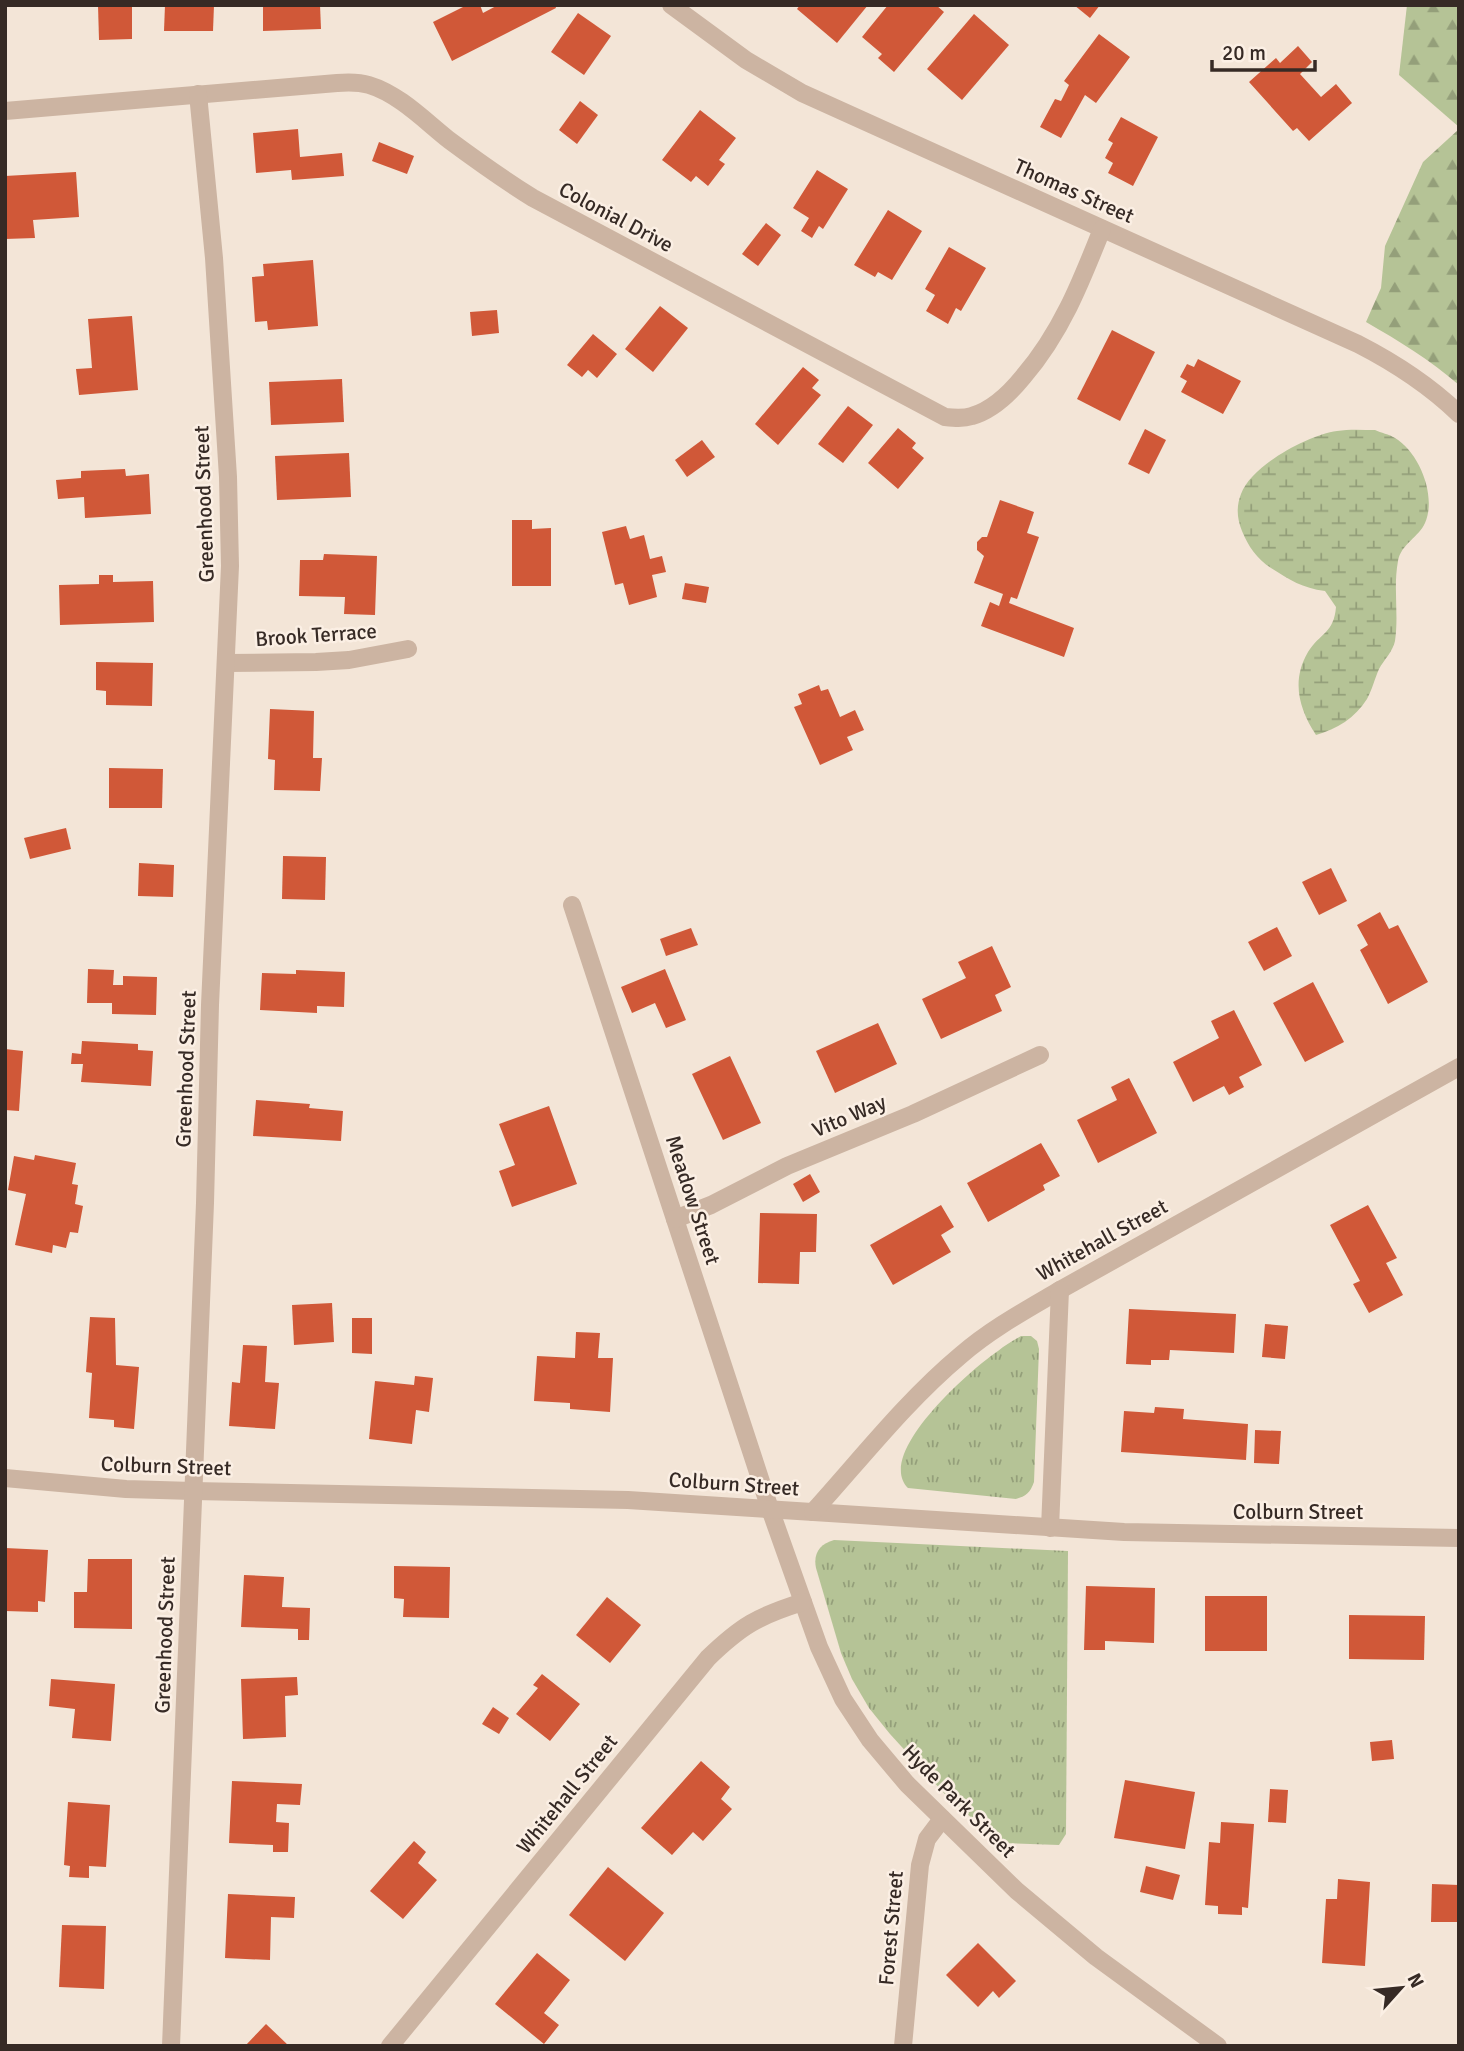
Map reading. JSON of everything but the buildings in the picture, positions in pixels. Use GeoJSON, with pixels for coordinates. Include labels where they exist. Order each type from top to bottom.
{"type":"FeatureCollection","features":[{"type":"Feature","properties":{"kind":"street","name":"Thomas Street"},"geometry":{"type":"LineString","coordinates":[[671,5],[746,61],[802,93],[1358,344],[1390,360],[1418,379],[1459,414]]}},
{"type":"Feature","properties":{"kind":"street","name":"Colonial Drive"},"geometry":{"type":"LineString","coordinates":[[5,111],[338,82],[370,85],[402,103],[478,161],[533,198],[945,418],[958,419],[988,409],[1002,399],[1030,369],[1068,312],[1102,229]]}},
{"type":"Feature","properties":{"kind":"street","name":"Greenhood Street"},"geometry":{"type":"LineString","coordinates":[[171,2046],[230,566],[228,477],[214,258],[198,94]]}},
{"type":"Feature","properties":{"kind":"street","name":"Brook Terrace"},"geometry":{"type":"LineString","coordinates":[[226,663],[349,660],[408,649]]}},
{"type":"Feature","properties":{"kind":"street","name":"Meadow Street"},"geometry":{"type":"LineString","coordinates":[[572,905],[770,1509]]}},
{"type":"Feature","properties":{"kind":"street","name":"Vito Way"},"geometry":{"type":"LineString","coordinates":[[675,1219],[1040,1055]]}},
{"type":"Feature","properties":{"kind":"street","name":"Whitehall Street"},"geometry":{"type":"LineString","coordinates":[[813,1512],[910,1405],[961,1354],[1010,1319],[1459,1067]]}},
{"type":"Feature","properties":{"kind":"street"},"geometry":{"type":"LineString","coordinates":[[1050,1528],[1060,1290]]}},
{"type":"Feature","properties":{"kind":"street","name":"Colburn Street"},"geometry":{"type":"LineString","coordinates":[[5,1478],[126,1489],[628,1500],[1174,1534],[1459,1538]]}},
{"type":"Feature","properties":{"kind":"street","name":"Hyde Park Street"},"geometry":{"type":"LineString","coordinates":[[770,1509],[831,1674],[856,1721],[887,1762],[942,1819],[1066,1934],[1218,2046]]}},
{"type":"Feature","properties":{"kind":"street","name":"Whitehall Street"},"geometry":{"type":"LineString","coordinates":[[390,2046],[708,1658],[755,1619],[803,1602]]}},
{"type":"Feature","properties":{"kind":"street","name":"Forest Street"},"geometry":{"type":"LineString","coordinates":[[903,2046],[920,1865],[927,1839],[942,1819]]}},
{"type":"Feature","properties":{"kind":"green space"},"geometry":{"type":"Polygon","coordinates":[[[1407,5],[1459,5],[1459,127],[1399,75],[1407,5]]]}},
{"type":"Feature","properties":{"kind":"green space"},"geometry":{"type":"Polygon","coordinates":[[[1459,129],[1459,385],[1414,351],[1366,322],[1381,288],[1385,246],[1423,162],[1459,129]]]}},
{"type":"Feature","properties":{"kind":"green space"},"geometry":{"type":"Polygon","coordinates":[[[1375,430],[1395,438],[1412,453],[1424,476],[1429,500],[1428,512],[1422,528],[1406,545],[1398,561],[1395,641],[1379,669],[1369,695],[1357,712],[1345,722],[1316,735],[1305,715],[1299,695],[1300,674],[1308,652],[1332,622],[1336,607],[1325,591],[1290,580],[1257,556],[1240,526],[1238,504],[1247,483],[1282,453],[1311,438],[1337,431],[1375,430]]]}},
{"type":"Feature","properties":{"kind":"green space"},"geometry":{"type":"Polygon","coordinates":[[[1021,1336],[1031,1336],[1037,1341],[1039,1349],[1034,1482],[1029,1491],[1016,1499],[908,1488],[901,1473],[904,1455],[914,1434],[968,1375],[1021,1336]]]}},
{"type":"Feature","properties":{"kind":"green space"},"geometry":{"type":"Polygon","coordinates":[[[834,1540],[1068,1551],[1066,1834],[1059,1845],[1004,1843],[953,1803],[869,1708],[841,1653],[816,1568],[819,1550],[834,1540]]]}}]}
